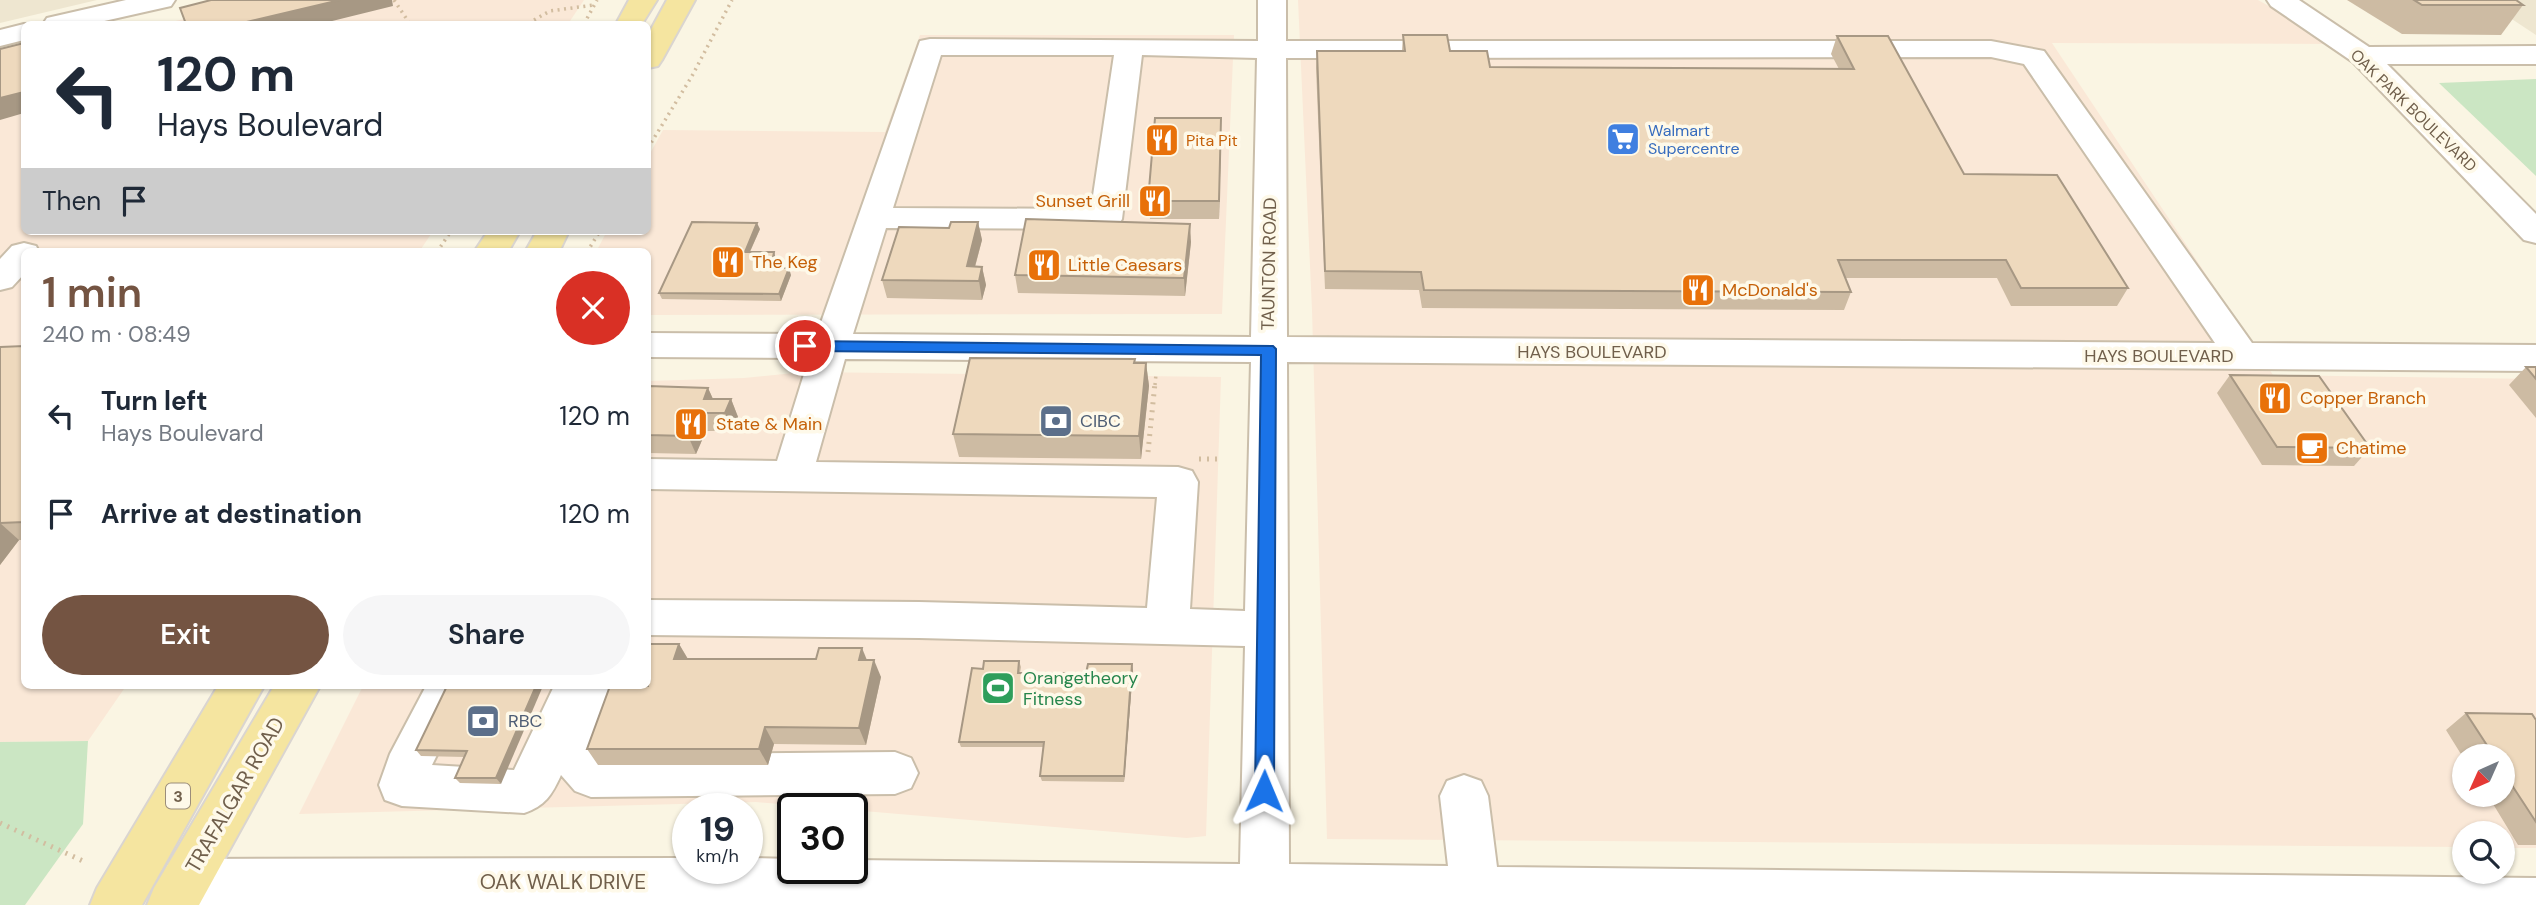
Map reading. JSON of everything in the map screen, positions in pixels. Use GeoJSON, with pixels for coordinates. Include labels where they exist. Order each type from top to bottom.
{"type":"FeatureCollection","features":[{"type":"Feature","properties":{"kind":"main road"},"geometry":{"type":"LineString","coordinates":[[631,21],[643,0]]}},
{"type":"Feature","properties":{"kind":"main road"},"geometry":{"type":"LineString","coordinates":[[651,55],[681,0]]}},
{"type":"Feature","properties":{"kind":"main road","name":"3"},"geometry":{"type":"LineString","coordinates":[[115,905],[240,689]]}},
{"type":"Feature","properties":{"kind":"main road","name":"TRAFALGAR ROAD"},"geometry":{"type":"LineString","coordinates":[[179,893],[296,689]]}},
{"type":"Feature","properties":{"kind":"street","name":"TAUNTON ROAD"},"geometry":{"type":"LineString","coordinates":[[1264,897],[1272,0]]}},
{"type":"Feature","properties":{"kind":"street","name":"OAK PARK BOULEVARD"},"geometry":{"type":"LineString","coordinates":[[2281,0],[2363,56],[2536,233]]}},
{"type":"Feature","properties":{"kind":"street","name":"OAK PARK BOULEVARD"},"geometry":{"type":"LineString","coordinates":[[2318,0],[2368,33],[2396,56],[2536,195]]}},
{"type":"Feature","properties":{"kind":"street"},"geometry":{"type":"LineString","coordinates":[[76,21],[160,8]]}},
{"type":"Feature","properties":{"kind":"street"},"geometry":{"type":"LineString","coordinates":[[123,21],[160,8]]}},
{"type":"Feature","properties":{"kind":"street"},"geometry":{"type":"LineString","coordinates":[[2511,29],[2536,48]]}},
{"type":"Feature","properties":{"kind":"street"},"geometry":{"type":"LineString","coordinates":[[0,38],[21,33]]}},
{"type":"Feature","properties":{"kind":"street"},"geometry":{"type":"LineString","coordinates":[[792,476],[831,346],[930,47],[1219,47],[1271,50],[1991,49],[2034,57],[2242,356]]}},
{"type":"Feature","properties":{"kind":"street"},"geometry":{"type":"LineString","coordinates":[[0,52],[21,48]]}},
{"type":"Feature","properties":{"kind":"street"},"geometry":{"type":"LineString","coordinates":[[873,218],[1106,219],[1129,48]]}},
{"type":"Feature","properties":{"kind":"street"},"geometry":{"type":"LineString","coordinates":[[2363,56],[2536,55]]}},
{"type":"Feature","properties":{"kind":"street"},"geometry":{"type":"LineString","coordinates":[[30,248],[43,235]]}},
{"type":"Feature","properties":{"kind":"street"},"geometry":{"type":"LineString","coordinates":[[0,279],[21,257]]}},
{"type":"Feature","properties":{"kind":"street","name":"HAYS BOULEVARD"},"geometry":{"type":"LineString","coordinates":[[651,345],[2536,358]]}},
{"type":"Feature","properties":{"kind":"street"},"geometry":{"type":"LineString","coordinates":[[651,474],[1178,482],[1167,628]]}},
{"type":"Feature","properties":{"kind":"street"},"geometry":{"type":"LineString","coordinates":[[651,618],[919,620],[1266,629]]}},
{"type":"Feature","properties":{"kind":"street"},"geometry":{"type":"LineString","coordinates":[[447,689],[406,769],[402,785],[524,792],[536,780],[575,689]]}},
{"type":"Feature","properties":{"kind":"street"},"geometry":{"type":"LineString","coordinates":[[598,689],[577,734],[577,760],[591,776],[895,773]]}},
{"type":"Feature","properties":{"kind":"street"},"geometry":{"type":"LineString","coordinates":[[1464,796],[1475,892]]}},
{"type":"Feature","properties":{"kind":"street","name":"OAK WALK DRIVE"},"geometry":{"type":"LineString","coordinates":[[179,893],[1264,897],[1475,892],[1714,900],[2536,902]]}},
{"type":"Feature","properties":{"kind":"path"},"geometry":{"type":"LineString","coordinates":[[394,0],[408,21]]}},
{"type":"Feature","properties":{"kind":"path"},"geometry":{"type":"LineString","coordinates":[[585,21],[597,0]]}},
{"type":"Feature","properties":{"kind":"path"},"geometry":{"type":"LineString","coordinates":[[651,143],[692,76],[732,0]]}},
{"type":"Feature","properties":{"kind":"path"},"geometry":{"type":"LineString","coordinates":[[534,20],[551,11],[594,5]]}},
{"type":"Feature","properties":{"kind":"path"},"geometry":{"type":"LineString","coordinates":[[1147,458],[1156,374]]}},
{"type":"Feature","properties":{"kind":"path"},"geometry":{"type":"LineString","coordinates":[[1198,458],[1223,459]]}},
{"type":"Feature","properties":{"kind":"path"},"geometry":{"type":"LineString","coordinates":[[0,823],[83,861]]}},
{"type":"Feature","properties":{"kind":"shaded area"},"geometry":{"type":"Polygon","coordinates":[[[0,0],[97,0],[0,23],[0,0]]]}},
{"type":"Feature","properties":{"kind":"shaded area"},"geometry":{"type":"Polygon","coordinates":[[[270,0],[584,0],[570,21],[176,21],[270,0]]]}},
{"type":"Feature","properties":{"kind":"shaded area"},"geometry":{"type":"Polygon","coordinates":[[[1298,0],[2258,0],[2337,44],[2052,43],[2273,375],[2536,379],[2536,848],[2515,848],[2515,821],[2452,821],[2452,847],[1327,839],[1312,310],[1298,0]]]}},
{"type":"Feature","properties":{"kind":"shaded area"},"geometry":{"type":"Polygon","coordinates":[[[2483,0],[2536,0],[2536,35],[2483,0]]]}},
{"type":"Feature","properties":{"kind":"shaded area"},"geometry":{"type":"Polygon","coordinates":[[[920,35],[1234,35],[1222,314],[651,315],[651,248],[598,248],[605,235],[651,235],[651,152],[663,130],[885,132],[920,35]]]}},
{"type":"Feature","properties":{"kind":"shaded area"},"geometry":{"type":"Polygon","coordinates":[[[21,57],[21,235],[430,235],[422,248],[21,248],[21,689],[124,689],[88,741],[0,742],[0,61],[21,57]]]}},
{"type":"Feature","properties":{"kind":"shaded area"},"geometry":{"type":"Polygon","coordinates":[[[804,372],[1221,377],[1206,836],[1187,838],[868,811],[868,793],[777,793],[777,804],[763,803],[763,793],[672,793],[672,804],[299,814],[362,689],[651,689],[651,381],[744,378],[804,372]]]}},
{"type":"Feature","properties":{"kind":"green space"},"geometry":{"type":"Polygon","coordinates":[[[2536,79],[2536,176],[2439,83],[2536,79]]]}},
{"type":"Feature","properties":{"kind":"green space"},"geometry":{"type":"Polygon","coordinates":[[[88,741],[83,824],[25,905],[0,905],[0,742],[88,741]]]}},
{"type":"Feature","properties":{"kind":"building"},"geometry":{"type":"Polygon","coordinates":[[[211,0],[340,0],[251,21],[185,21],[180,8],[211,0]]]}},
{"type":"Feature","properties":{"kind":"building"},"geometry":{"type":"Polygon","coordinates":[[[2414,0],[2516,0],[2523,5],[2422,5],[2414,0]]]}},
{"type":"Feature","properties":{"kind":"building","name":"Walmart Supercentre"},"geometry":{"type":"Polygon","coordinates":[[[1403,35],[1447,35],[1450,51],[1487,51],[1490,67],[1854,69],[1837,36],[1888,36],[1964,174],[2057,175],[2128,288],[2021,288],[2006,260],[1838,260],[1851,292],[1424,290],[1421,272],[1325,271],[1317,51],[1405,51],[1403,35]]]}},
{"type":"Feature","properties":{"kind":"building"},"geometry":{"type":"Polygon","coordinates":[[[21,44],[21,93],[0,98],[0,49],[21,44]]]}},
{"type":"Feature","properties":{"kind":"building"},"geometry":{"type":"Polygon","coordinates":[[[1155,118],[1221,118],[1219,201],[1148,201],[1155,118]]]}},
{"type":"Feature","properties":{"kind":"building"},"geometry":{"type":"Polygon","coordinates":[[[1026,219],[1190,224],[1184,278],[1015,275],[1026,219]]]}},
{"type":"Feature","properties":{"kind":"building","name":"The Keg"},"geometry":{"type":"Polygon","coordinates":[[[692,222],[757,223],[745,252],[774,252],[771,268],[789,268],[779,294],[659,293],[692,222]]]}},
{"type":"Feature","properties":{"kind":"building"},"geometry":{"type":"Polygon","coordinates":[[[951,222],[978,222],[967,266],[982,267],[979,281],[882,280],[899,227],[949,228],[951,222]]]}},
{"type":"Feature","properties":{"kind":"building"},"geometry":{"type":"Polygon","coordinates":[[[21,346],[21,522],[0,523],[0,347],[21,346]]]}},
{"type":"Feature","properties":{"kind":"building","name":"CIBC"},"geometry":{"type":"Polygon","coordinates":[[[970,358],[1135,359],[1134,363],[1146,363],[1139,436],[953,434],[970,358]]]}},
{"type":"Feature","properties":{"kind":"building"},"geometry":{"type":"Polygon","coordinates":[[[2526,367],[2536,367],[2536,379],[2526,367]]]}},
{"type":"Feature","properties":{"kind":"building"},"geometry":{"type":"Polygon","coordinates":[[[2230,375],[2319,376],[2370,448],[2277,447],[2230,375]]]}},
{"type":"Feature","properties":{"kind":"building"},"geometry":{"type":"Polygon","coordinates":[[[651,386],[708,388],[704,399],[731,399],[725,413],[698,413],[688,436],[651,435],[651,386]]]}},
{"type":"Feature","properties":{"kind":"building"},"geometry":{"type":"Polygon","coordinates":[[[651,644],[679,644],[674,659],[816,659],[819,648],[862,648],[859,660],[874,660],[859,728],[765,727],[759,749],[587,749],[609,689],[651,689],[651,644]]]}},
{"type":"Feature","properties":{"kind":"building"},"geometry":{"type":"Polygon","coordinates":[[[984,661],[1019,661],[1018,673],[1086,673],[1088,664],[1132,664],[1124,776],[1040,776],[1044,742],[959,742],[972,668],[983,669],[984,661]]]}},
{"type":"Feature","properties":{"kind":"building","name":"RBC"},"geometry":{"type":"Polygon","coordinates":[[[446,689],[535,689],[496,778],[455,778],[467,751],[416,750],[446,689]]]}},
{"type":"Feature","properties":{"kind":"building"},"geometry":{"type":"Polygon","coordinates":[[[2466,713],[2532,714],[2536,720],[2536,822],[2515,790],[2515,744],[2486,744],[2466,713]]]}},
{"type":"Feature","properties":{"kind":"place","name":"Walmart Supercentre"},"geometry":{"type":"Point","coordinates":[1623,139]}},
{"type":"Feature","properties":{"kind":"place","name":"Pita Pit"},"geometry":{"type":"Point","coordinates":[1162,140]}},
{"type":"Feature","properties":{"kind":"place","name":"Sunset Grill"},"geometry":{"type":"Point","coordinates":[1155,201]}},
{"type":"Feature","properties":{"kind":"place","name":"The Keg"},"geometry":{"type":"Point","coordinates":[728,262]}},
{"type":"Feature","properties":{"kind":"place","name":"Little Caesars"},"geometry":{"type":"Point","coordinates":[1044,265]}},
{"type":"Feature","properties":{"kind":"place","name":"McDonald's"},"geometry":{"type":"Point","coordinates":[1698,290]}},
{"type":"Feature","properties":{"kind":"place","name":"Copper Branch"},"geometry":{"type":"Point","coordinates":[2275,398]}},
{"type":"Feature","properties":{"kind":"place","name":"CIBC"},"geometry":{"type":"Point","coordinates":[1056,421]}},
{"type":"Feature","properties":{"kind":"place","name":"State & Main"},"geometry":{"type":"Point","coordinates":[691,424]}},
{"type":"Feature","properties":{"kind":"place","name":"Chatime"},"geometry":{"type":"Point","coordinates":[2312,448]}},
{"type":"Feature","properties":{"kind":"place","name":"Orangetheory Fitness"},"geometry":{"type":"Point","coordinates":[998,688]}},
{"type":"Feature","properties":{"kind":"place","name":"RBC"},"geometry":{"type":"Point","coordinates":[483,721]}},
{"type":"Feature","properties":{"kind":"route"},"geometry":{"type":"LineString","coordinates":[[805,346],[1268,349],[1264,791]]}}]}
